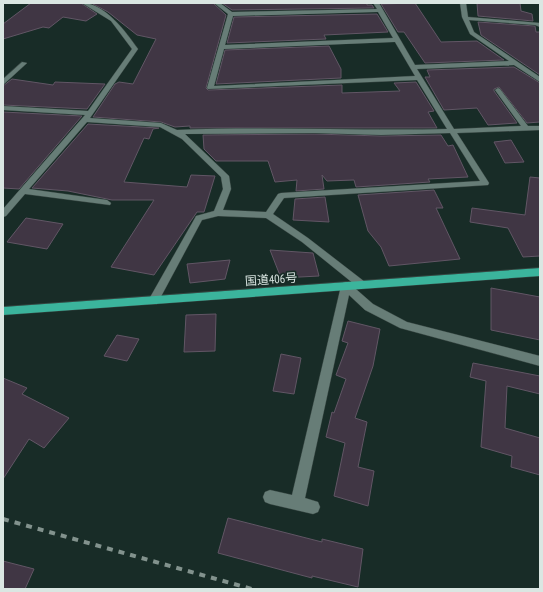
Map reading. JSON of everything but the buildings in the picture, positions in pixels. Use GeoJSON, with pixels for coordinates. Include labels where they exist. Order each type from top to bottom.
{"type":"FeatureCollection","features":[{"type":"Feature","properties":{"kind":"highway","name":"国道406号"},"geometry":{"type":"LineString","coordinates":[[3,311],[540,272]]}},
{"type":"Feature","properties":{"kind":"street"},"geometry":{"type":"LineString","coordinates":[[3,214],[87,116],[135,49],[113,20],[85,3]]}},
{"type":"Feature","properties":{"kind":"street"},"geometry":{"type":"LineString","coordinates":[[216,3],[231,14],[380,10]]}},
{"type":"Feature","properties":{"kind":"street"},"geometry":{"type":"LineString","coordinates":[[268,215],[281,196],[485,183],[419,78],[376,3]]}},
{"type":"Feature","properties":{"kind":"street"},"geometry":{"type":"LineString","coordinates":[[463,3],[466,18],[472,33],[540,80]]}},
{"type":"Feature","properties":{"kind":"street"},"geometry":{"type":"LineString","coordinates":[[231,14],[210,88],[419,78]]}},
{"type":"Feature","properties":{"kind":"street"},"geometry":{"type":"LineString","coordinates":[[466,18],[536,23],[540,25]]}},
{"type":"Feature","properties":{"kind":"street"},"geometry":{"type":"LineString","coordinates":[[222,47],[398,40]]}},
{"type":"Feature","properties":{"kind":"street"},"geometry":{"type":"LineString","coordinates":[[3,83],[24,63]]}},
{"type":"Feature","properties":{"kind":"street"},"geometry":{"type":"LineString","coordinates":[[413,67],[515,63]]}},
{"type":"Feature","properties":{"kind":"street"},"geometry":{"type":"LineString","coordinates":[[498,90],[526,128]]}},
{"type":"Feature","properties":{"kind":"street"},"geometry":{"type":"LineString","coordinates":[[3,108],[162,125],[177,132],[226,176],[227,188],[218,213]]}},
{"type":"Feature","properties":{"kind":"street"},"geometry":{"type":"LineString","coordinates":[[177,132],[315,131],[381,133],[540,128]]}},
{"type":"Feature","properties":{"kind":"street"},"geometry":{"type":"LineString","coordinates":[[22,191],[107,203]]}},
{"type":"Feature","properties":{"kind":"street"},"geometry":{"type":"LineString","coordinates":[[3,200],[13,202]]}},
{"type":"Feature","properties":{"kind":"street"},"geometry":{"type":"LineString","coordinates":[[153,301],[199,218],[218,213],[268,215],[305,240],[362,285]]}},
{"type":"Feature","properties":{"kind":"street"},"geometry":{"type":"LineString","coordinates":[[297,504],[346,286],[369,307],[404,325],[540,361]]}},
{"type":"Feature","properties":{"kind":"street"},"geometry":{"type":"LineString","coordinates":[[270,498],[313,507]]}},
{"type":"Feature","properties":{"kind":"railway"},"geometry":{"type":"LineString","coordinates":[[3,519],[252,589]]}}]}
